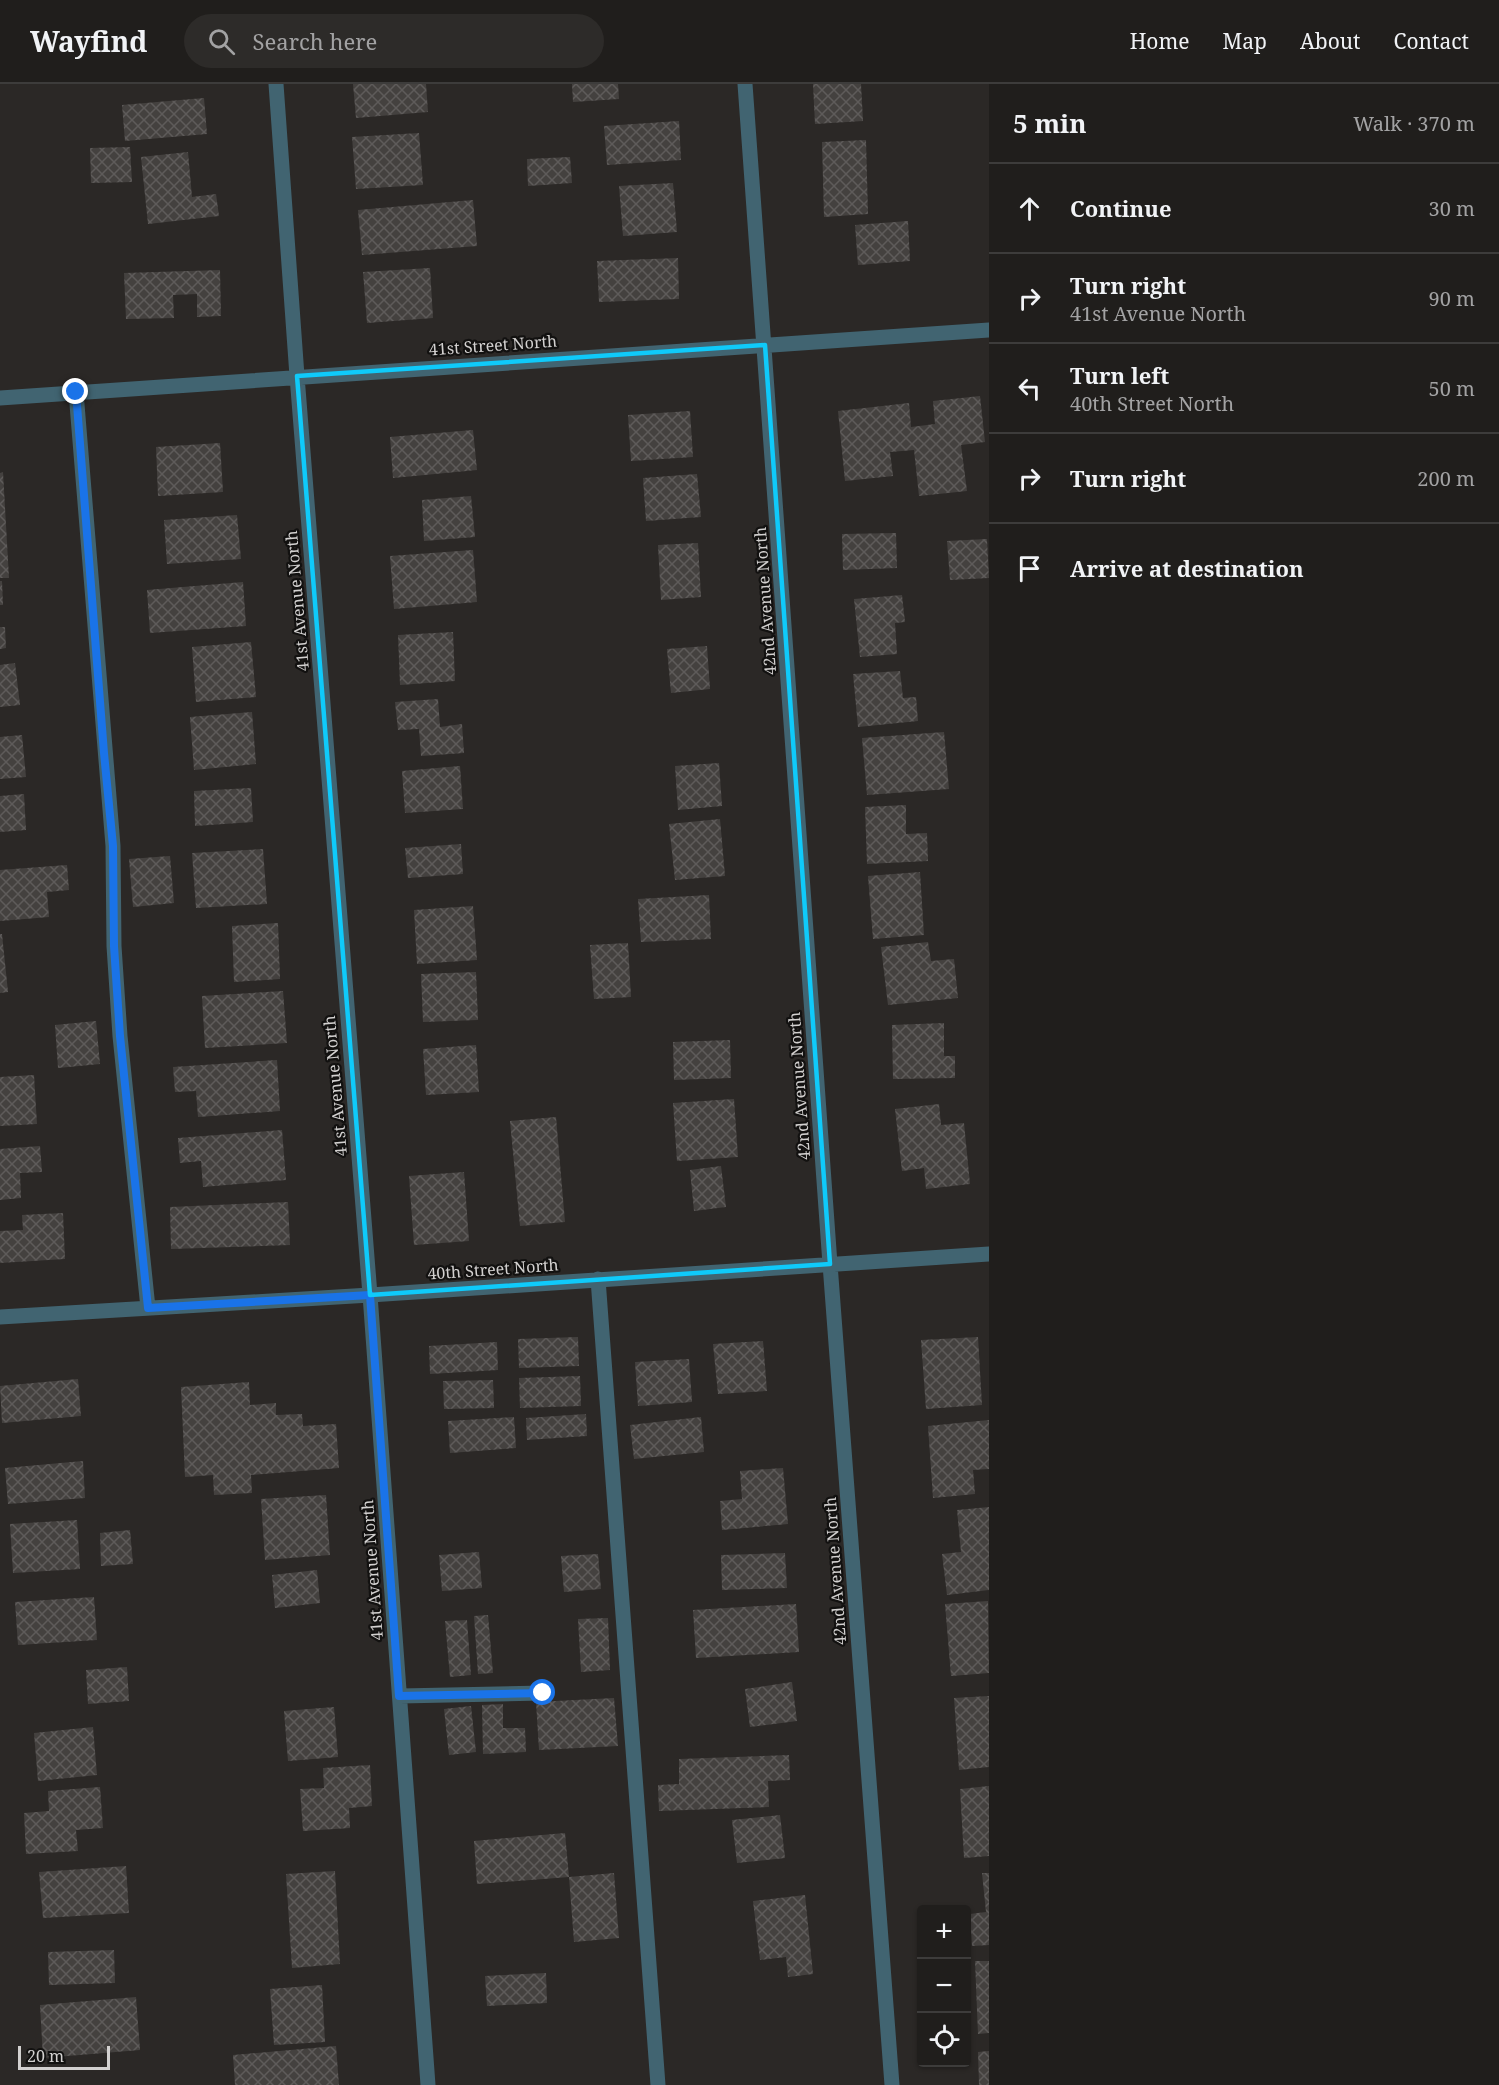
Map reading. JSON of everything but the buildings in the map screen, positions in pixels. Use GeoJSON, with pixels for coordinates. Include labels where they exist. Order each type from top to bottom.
{"type":"FeatureCollection","features":[{"type":"Feature","properties":{"kind":"street","name":"41st Avenue North"},"geometry":{"type":"LineString","coordinates":[[276,84],[370,1295],[428,2085]]}},
{"type":"Feature","properties":{"kind":"street","name":"42nd Avenue North"},"geometry":{"type":"LineString","coordinates":[[745,84],[892,2085]]}},
{"type":"Feature","properties":{"kind":"street","name":"41st Street North"},"geometry":{"type":"LineString","coordinates":[[0,398],[989,330]]}},
{"type":"Feature","properties":{"kind":"street"},"geometry":{"type":"LineString","coordinates":[[76,392],[113,846],[114,946],[120,1036],[148,1308]]}},
{"type":"Feature","properties":{"kind":"street","name":"40th Street North"},"geometry":{"type":"LineString","coordinates":[[0,1317],[989,1254]]}},
{"type":"Feature","properties":{"kind":"street"},"geometry":{"type":"LineString","coordinates":[[598,1280],[658,2085]]}},
{"type":"Feature","properties":{"kind":"street"},"geometry":{"type":"LineString","coordinates":[[399,1696],[543,1693]]}},
{"type":"Feature","properties":{"kind":"highlighted area"},"geometry":{"type":"Polygon","coordinates":[[[765,345],[830,1264],[370,1295],[297,376],[765,345]]]}},
{"type":"Feature","properties":{"kind":"route"},"geometry":{"type":"LineString","coordinates":[[76,392],[113,846],[114,946],[120,1036],[148,1308],[370,1295],[399,1696],[543,1693]]}}]}
